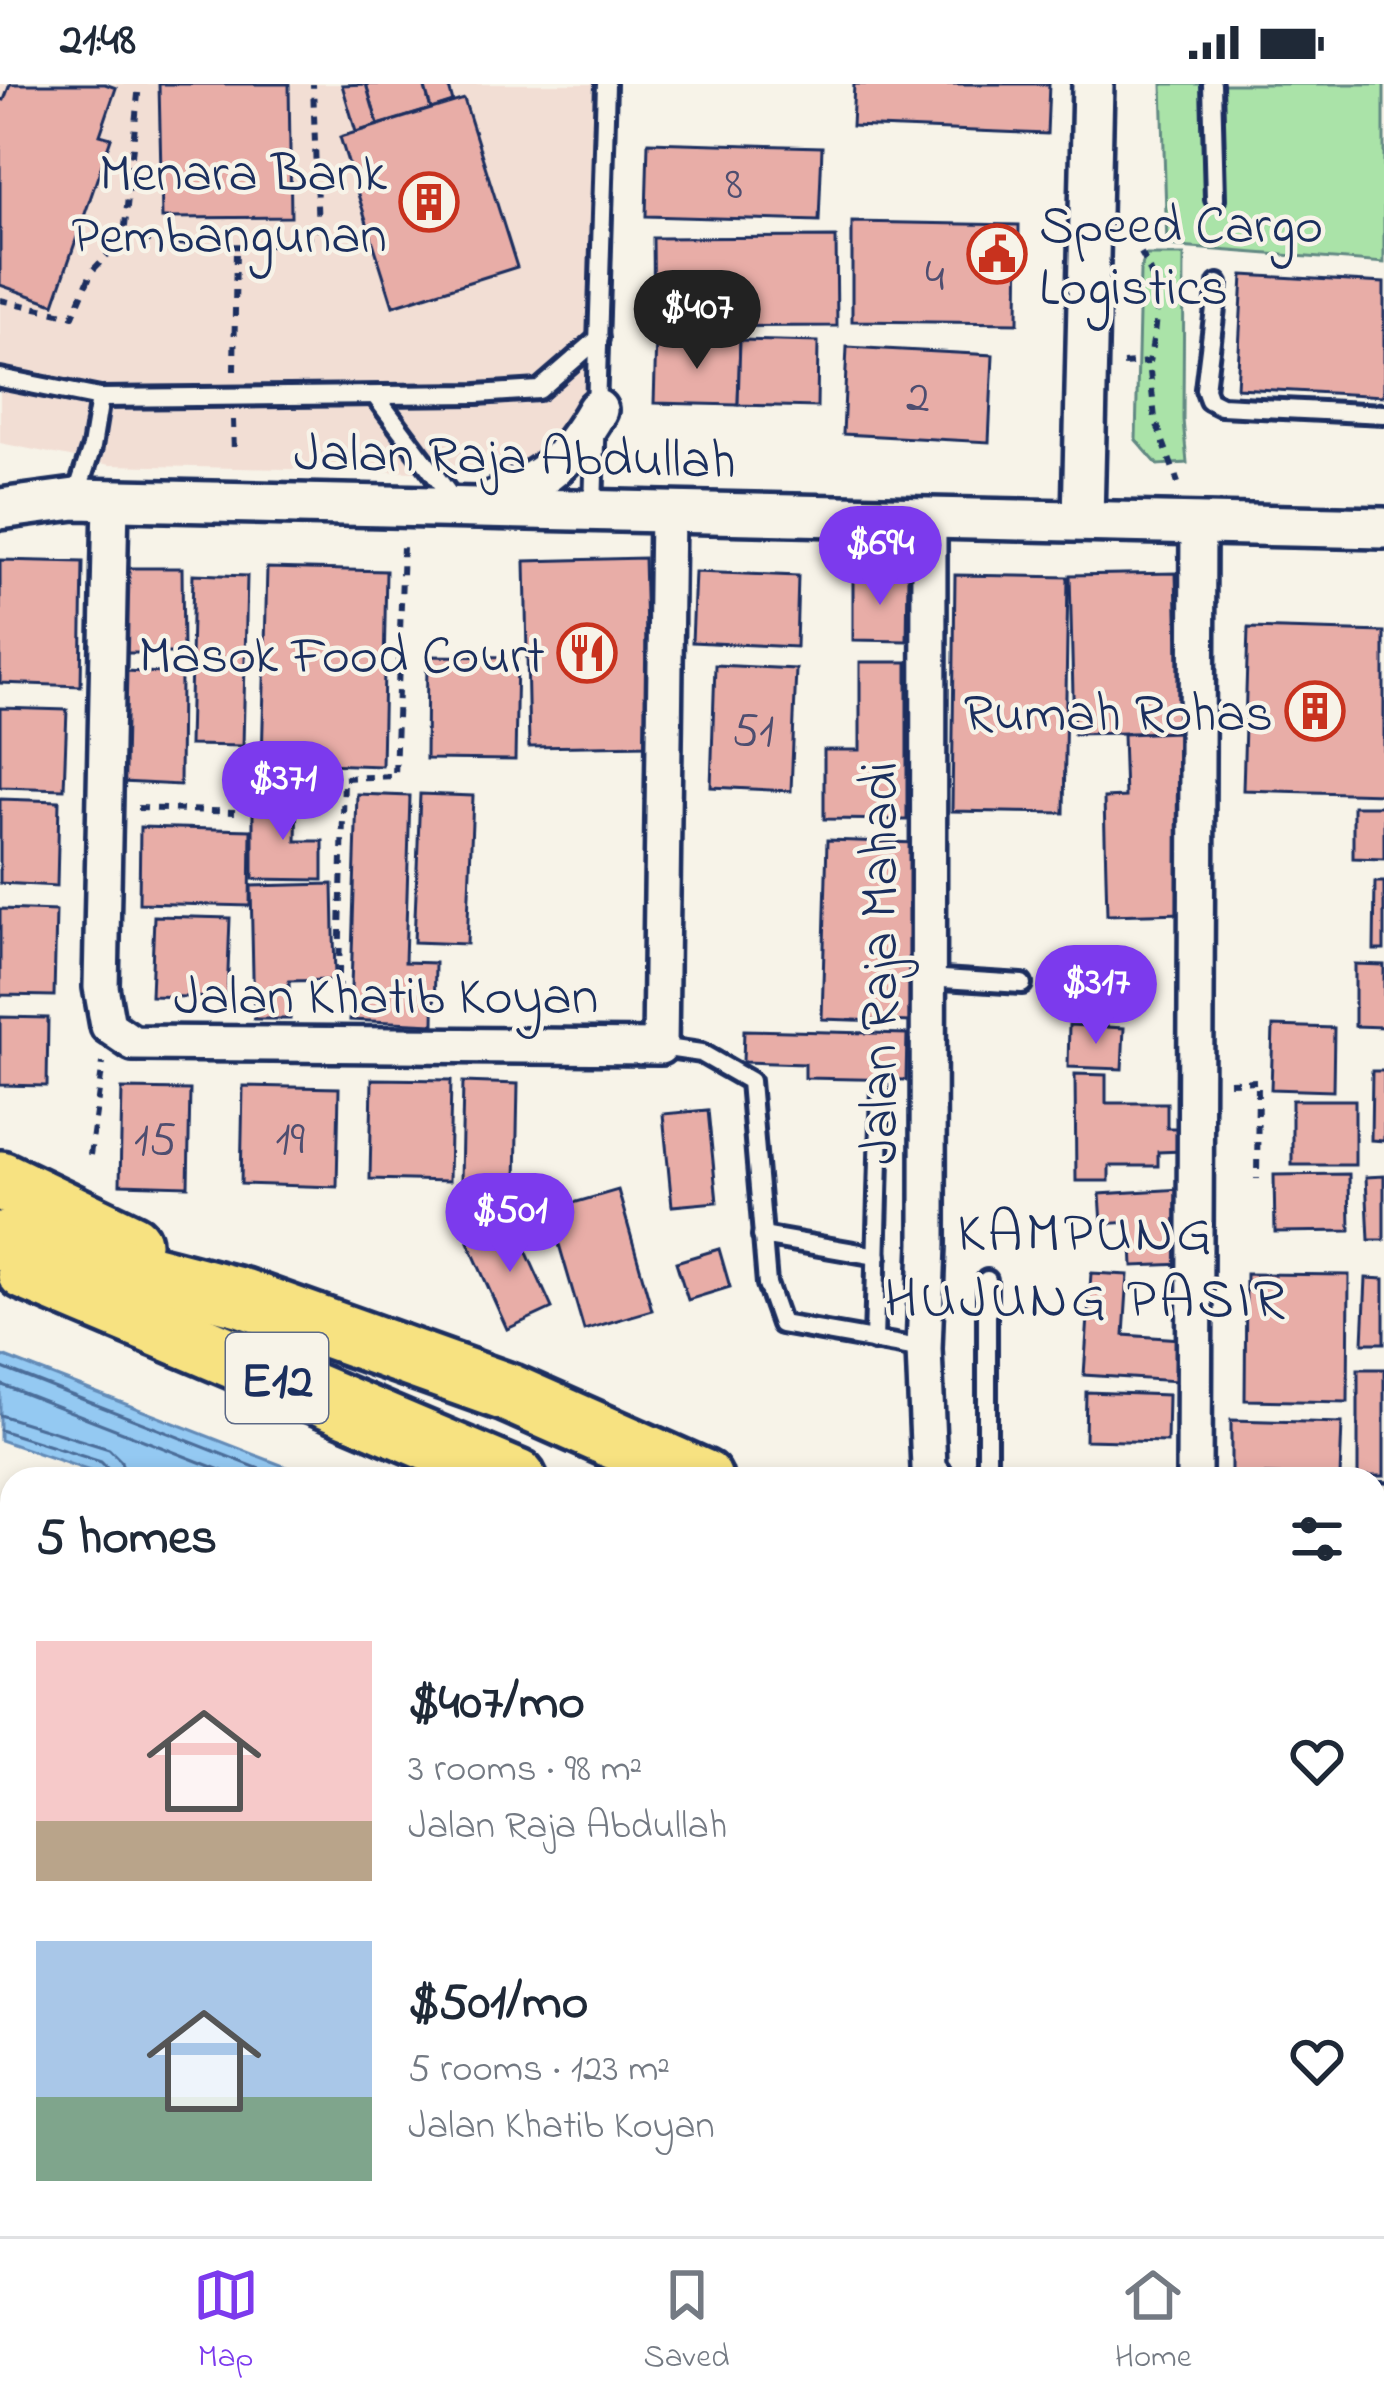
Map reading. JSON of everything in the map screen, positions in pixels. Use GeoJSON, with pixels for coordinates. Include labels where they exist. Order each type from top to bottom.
{"type":"FeatureCollection","features":[{"type":"Feature","properties":{"kind":"highway"},"geometry":{"type":"LineString","coordinates":[[0,1180],[243,1298]]}},
{"type":"Feature","properties":{"kind":"highway"},"geometry":{"type":"LineString","coordinates":[[0,1241],[46,1246],[243,1298],[509,1393],[676,1467]]}},
{"type":"Feature","properties":{"kind":"highway","name":"E12"},"geometry":{"type":"LineString","coordinates":[[0,1260],[489,1467]]}},
{"type":"Feature","properties":{"kind":"street"},"geometry":{"type":"LineString","coordinates":[[1083,520],[1094,84]]}},
{"type":"Feature","properties":{"kind":"street"},"geometry":{"type":"LineString","coordinates":[[469,507],[532,485],[554,470],[573,451],[598,410]]}},
{"type":"Feature","properties":{"kind":"street","name":"Jalan Raja Abdullah"},"geometry":{"type":"LineString","coordinates":[[0,479],[93,500]]}},
{"type":"Feature","properties":{"kind":"street","name":"Jalan Raja Abdullah"},"geometry":{"type":"LineString","coordinates":[[0,509],[93,500],[1384,528]]}},
{"type":"Feature","properties":{"kind":"street","name":"Jalan Khatib Koyan"},"geometry":{"type":"LineString","coordinates":[[93,500],[105,807],[101,988],[108,1026],[134,1043],[660,1047],[667,511]]}},
{"type":"Feature","properties":{"kind":"street","name":"Jalan Raja Mahadi"},"geometry":{"type":"LineString","coordinates":[[929,517],[924,1349],[929,1467]]}},
{"type":"Feature","properties":{"kind":"street"},"geometry":{"type":"LineString","coordinates":[[1194,1467],[1198,523]]}},
{"type":"Feature","properties":{"kind":"lane"},"geometry":{"type":"LineString","coordinates":[[592,509],[606,84]]}},
{"type":"Feature","properties":{"kind":"lane"},"geometry":{"type":"LineString","coordinates":[[1212,84],[1214,199]]}},
{"type":"Feature","properties":{"kind":"lane"},"geometry":{"type":"LineString","coordinates":[[1218,284],[1205,389],[1209,400],[1221,406],[1384,414]]}},
{"type":"Feature","properties":{"kind":"lane"},"geometry":{"type":"LineString","coordinates":[[0,378],[100,398],[376,398],[539,390],[598,338]]}},
{"type":"Feature","properties":{"kind":"lane"},"geometry":{"type":"LineString","coordinates":[[93,500],[92,447],[100,398]]}},
{"type":"Feature","properties":{"kind":"lane"},"geometry":{"type":"LineString","coordinates":[[376,398],[469,507]]}},
{"type":"Feature","properties":{"kind":"lane"},"geometry":{"type":"LineString","coordinates":[[926,978],[1022,984]]}},
{"type":"Feature","properties":{"kind":"lane"},"geometry":{"type":"LineString","coordinates":[[660,1047],[701,1053],[750,1081],[767,1284],[781,1324],[924,1349]]}},
{"type":"Feature","properties":{"kind":"lane"},"geometry":{"type":"LineString","coordinates":[[874,1341],[881,1086]]}},
{"type":"Feature","properties":{"kind":"lane"},"geometry":{"type":"LineString","coordinates":[[762,1236],[877,1256]]}},
{"type":"Feature","properties":{"kind":"lane"},"geometry":{"type":"LineString","coordinates":[[987,1280],[987,1467]]}},
{"type":"Feature","properties":{"kind":"path"},"geometry":{"type":"LineString","coordinates":[[0,300],[73,316],[92,271],[124,237],[140,84]]}},
{"type":"Feature","properties":{"kind":"path"},"geometry":{"type":"LineString","coordinates":[[124,237],[236,249],[285,244],[318,234],[313,84]]}},
{"type":"Feature","properties":{"kind":"path"},"geometry":{"type":"LineString","coordinates":[[234,454],[236,249]]}},
{"type":"Feature","properties":{"kind":"path"},"geometry":{"type":"LineString","coordinates":[[1141,253],[1153,271],[1158,322],[1149,362],[1155,418],[1178,483]]}},
{"type":"Feature","properties":{"kind":"path"},"geometry":{"type":"LineString","coordinates":[[1123,364],[1149,362]]}},
{"type":"Feature","properties":{"kind":"path"},"geometry":{"type":"LineString","coordinates":[[338,1045],[344,778],[395,776],[403,546]]}},
{"type":"Feature","properties":{"kind":"path"},"geometry":{"type":"LineString","coordinates":[[105,807],[235,812]]}},
{"type":"Feature","properties":{"kind":"path"},"geometry":{"type":"LineString","coordinates":[[90,1154],[108,1026]]}},
{"type":"Feature","properties":{"kind":"path"},"geometry":{"type":"LineString","coordinates":[[1196,1084],[1258,1081],[1257,1179]]}},
{"type":"Feature","properties":{"kind":"shaded area"},"geometry":{"type":"Polygon","coordinates":[[[0,84],[594,84],[585,412],[562,444],[502,474],[110,465],[0,443],[0,84]]]}},
{"type":"Feature","properties":{"kind":"green space"},"geometry":{"type":"Polygon","coordinates":[[[1162,84],[1384,84],[1384,263],[1167,246],[1162,84]]]}},
{"type":"Feature","properties":{"kind":"green space"},"geometry":{"type":"Polygon","coordinates":[[[1146,255],[1184,255],[1187,463],[1158,465],[1136,440],[1140,271],[1146,255]]]}},
{"type":"Feature","properties":{"kind":"water"},"geometry":{"type":"Polygon","coordinates":[[[0,1355],[286,1467],[78,1467],[0,1440],[0,1355]]]}},
{"type":"Feature","properties":{"kind":"building"},"geometry":{"type":"Polygon","coordinates":[[[10,84],[116,88],[100,135],[111,138],[54,304],[0,285],[0,99],[4,100],[10,84]]]}},
{"type":"Feature","properties":{"kind":"building"},"geometry":{"type":"Polygon","coordinates":[[[159,84],[289,84],[291,217],[162,218],[159,84]]]}},
{"type":"Feature","properties":{"kind":"building"},"geometry":{"type":"Polygon","coordinates":[[[366,84],[424,84],[431,109],[378,125],[366,84]]]}},
{"type":"Feature","properties":{"kind":"building"},"geometry":{"type":"Polygon","coordinates":[[[366,84],[378,125],[356,132],[342,85],[366,84]]]}},
{"type":"Feature","properties":{"kind":"building"},"geometry":{"type":"Polygon","coordinates":[[[424,84],[448,84],[453,102],[431,109],[424,84]]]}},
{"type":"Feature","properties":{"kind":"building"},"geometry":{"type":"Polygon","coordinates":[[[854,84],[1049,84],[1047,134],[852,126],[854,84]]]}},
{"type":"Feature","properties":{"kind":"building","name":"Menara Bank Pembangunan"},"geometry":{"type":"Polygon","coordinates":[[[464,99],[517,267],[393,306],[340,137],[464,99]]]}},
{"type":"Feature","properties":{"kind":"building"},"geometry":{"type":"Polygon","coordinates":[[[648,142],[822,147],[819,221],[646,216],[648,142]]]}},
{"type":"Feature","properties":{"kind":"building"},"geometry":{"type":"Polygon","coordinates":[[[852,222],[1019,225],[1018,323],[852,321],[852,222]]]}},
{"type":"Feature","properties":{"kind":"building"},"geometry":{"type":"Polygon","coordinates":[[[836,237],[837,326],[654,327],[653,238],[836,237]]]}},
{"type":"Feature","properties":{"kind":"building"},"geometry":{"type":"Polygon","coordinates":[[[1243,275],[1384,283],[1384,396],[1237,388],[1243,275]]]}},
{"type":"Feature","properties":{"kind":"building"},"geometry":{"type":"Polygon","coordinates":[[[656,338],[740,340],[738,405],[654,403],[656,338]]]}},
{"type":"Feature","properties":{"kind":"building"},"geometry":{"type":"Polygon","coordinates":[[[740,340],[818,342],[817,407],[738,405],[740,340]]]}},
{"type":"Feature","properties":{"kind":"building"},"geometry":{"type":"Polygon","coordinates":[[[847,347],[993,355],[989,442],[843,434],[847,347]]]}},
{"type":"Feature","properties":{"kind":"building","name":"Masok Food Court"},"geometry":{"type":"Polygon","coordinates":[[[644,558],[649,745],[529,747],[525,561],[644,558]]]}},
{"type":"Feature","properties":{"kind":"building"},"geometry":{"type":"Polygon","coordinates":[[[0,560],[83,562],[81,686],[0,683],[0,560]]]}},
{"type":"Feature","properties":{"kind":"building"},"geometry":{"type":"Polygon","coordinates":[[[125,568],[182,568],[183,653],[126,653],[125,568]]]}},
{"type":"Feature","properties":{"kind":"building"},"geometry":{"type":"Polygon","coordinates":[[[267,568],[386,571],[382,766],[262,762],[267,568]]]}},
{"type":"Feature","properties":{"kind":"building"},"geometry":{"type":"Polygon","coordinates":[[[695,572],[798,576],[796,647],[692,642],[695,572]]]}},
{"type":"Feature","properties":{"kind":"building"},"geometry":{"type":"Polygon","coordinates":[[[1176,573],[1180,732],[1074,734],[1070,575],[1176,573]]]}},
{"type":"Feature","properties":{"kind":"building"},"geometry":{"type":"Polygon","coordinates":[[[193,574],[247,576],[243,746],[189,745],[193,574]]]}},
{"type":"Feature","properties":{"kind":"building"},"geometry":{"type":"Polygon","coordinates":[[[853,575],[908,575],[907,641],[853,640],[853,575]]]}},
{"type":"Feature","properties":{"kind":"building"},"geometry":{"type":"Polygon","coordinates":[[[955,575],[1068,577],[1064,813],[952,811],[955,575]]]}},
{"type":"Feature","properties":{"kind":"building","name":"Rumah Rohas"},"geometry":{"type":"Polygon","coordinates":[[[1248,628],[1384,632],[1384,794],[1243,790],[1248,628]]]}},
{"type":"Feature","properties":{"kind":"building"},"geometry":{"type":"Polygon","coordinates":[[[427,656],[517,657],[515,760],[426,759],[427,656]]]}},
{"type":"Feature","properties":{"kind":"building"},"geometry":{"type":"Polygon","coordinates":[[[860,662],[907,662],[907,820],[824,819],[824,750],[860,750],[860,662]]]}},
{"type":"Feature","properties":{"kind":"building"},"geometry":{"type":"Polygon","coordinates":[[[715,665],[796,669],[791,791],[711,787],[715,665]]]}},
{"type":"Feature","properties":{"kind":"building"},"geometry":{"type":"Polygon","coordinates":[[[125,671],[181,674],[180,785],[122,782],[125,671]]]}},
{"type":"Feature","properties":{"kind":"building"},"geometry":{"type":"Polygon","coordinates":[[[0,708],[67,710],[64,789],[0,787],[0,708]]]}},
{"type":"Feature","properties":{"kind":"building"},"geometry":{"type":"Polygon","coordinates":[[[1180,732],[1185,913],[1107,915],[1104,798],[1125,797],[1123,734],[1180,732]]]}},
{"type":"Feature","properties":{"kind":"building"},"geometry":{"type":"Polygon","coordinates":[[[357,794],[410,796],[405,962],[435,963],[434,1024],[350,1020],[357,794]]]}},
{"type":"Feature","properties":{"kind":"building"},"geometry":{"type":"Polygon","coordinates":[[[420,794],[473,796],[467,944],[414,942],[420,794]]]}},
{"type":"Feature","properties":{"kind":"building"},"geometry":{"type":"Polygon","coordinates":[[[253,796],[297,797],[296,841],[323,841],[323,880],[253,879],[253,796]]]}},
{"type":"Feature","properties":{"kind":"building"},"geometry":{"type":"Polygon","coordinates":[[[0,799],[59,801],[57,886],[0,883],[0,799]]]}},
{"type":"Feature","properties":{"kind":"building"},"geometry":{"type":"Polygon","coordinates":[[[1353,806],[1384,806],[1384,859],[1353,858],[1353,806]]]}},
{"type":"Feature","properties":{"kind":"building"},"geometry":{"type":"Polygon","coordinates":[[[140,827],[251,830],[250,906],[139,903],[140,827]]]}},
{"type":"Feature","properties":{"kind":"building"},"geometry":{"type":"Polygon","coordinates":[[[827,840],[916,843],[911,1022],[822,1019],[827,840]]]}},
{"type":"Feature","properties":{"kind":"building"},"geometry":{"type":"Polygon","coordinates":[[[1375,882],[1384,882],[1384,950],[1374,950],[1375,882]]]}},
{"type":"Feature","properties":{"kind":"building"},"geometry":{"type":"Polygon","coordinates":[[[333,884],[335,980],[289,981],[290,1019],[254,1019],[251,886],[333,884]]]}},
{"type":"Feature","properties":{"kind":"building"},"geometry":{"type":"Polygon","coordinates":[[[0,909],[56,911],[54,996],[0,995],[0,909]]]}},
{"type":"Feature","properties":{"kind":"building"},"geometry":{"type":"Polygon","coordinates":[[[154,916],[230,918],[227,998],[151,996],[154,916]]]}},
{"type":"Feature","properties":{"kind":"building"},"geometry":{"type":"Polygon","coordinates":[[[1355,964],[1384,965],[1384,1027],[1355,1026],[1355,964]]]}},
{"type":"Feature","properties":{"kind":"building"},"geometry":{"type":"Polygon","coordinates":[[[0,1017],[48,1018],[47,1086],[0,1085],[0,1017]]]}},
{"type":"Feature","properties":{"kind":"building"},"geometry":{"type":"Polygon","coordinates":[[[1069,1025],[1124,1028],[1122,1069],[1068,1067],[1069,1025]]]}},
{"type":"Feature","properties":{"kind":"building"},"geometry":{"type":"Polygon","coordinates":[[[1273,1026],[1334,1028],[1333,1091],[1271,1089],[1273,1026]]]}},
{"type":"Feature","properties":{"kind":"building"},"geometry":{"type":"Polygon","coordinates":[[[744,1030],[907,1034],[906,1080],[805,1078],[805,1064],[743,1062],[744,1030]]]}},
{"type":"Feature","properties":{"kind":"building"},"geometry":{"type":"Polygon","coordinates":[[[1372,1071],[1384,1071],[1384,1141],[1371,1140],[1372,1071]]]}},
{"type":"Feature","properties":{"kind":"building"},"geometry":{"type":"Polygon","coordinates":[[[1075,1074],[1106,1075],[1106,1103],[1167,1103],[1167,1128],[1183,1128],[1183,1151],[1158,1152],[1158,1166],[1109,1166],[1109,1181],[1076,1181],[1075,1074]]]}},
{"type":"Feature","properties":{"kind":"building"},"geometry":{"type":"Polygon","coordinates":[[[372,1079],[451,1080],[449,1181],[370,1179],[372,1079]]]}},
{"type":"Feature","properties":{"kind":"building"},"geometry":{"type":"Polygon","coordinates":[[[463,1082],[518,1084],[516,1182],[461,1181],[463,1082]]]}},
{"type":"Feature","properties":{"kind":"building"},"geometry":{"type":"Polygon","coordinates":[[[243,1086],[339,1088],[337,1187],[241,1184],[243,1086]]]}},
{"type":"Feature","properties":{"kind":"building"},"geometry":{"type":"Polygon","coordinates":[[[122,1089],[190,1090],[188,1186],[120,1184],[122,1089]]]}},
{"type":"Feature","properties":{"kind":"building"},"geometry":{"type":"Polygon","coordinates":[[[1292,1100],[1355,1100],[1355,1165],[1292,1165],[1292,1100]]]}},
{"type":"Feature","properties":{"kind":"building"},"geometry":{"type":"Polygon","coordinates":[[[708,1110],[717,1202],[672,1206],[663,1114],[708,1110]]]}},
{"type":"Feature","properties":{"kind":"building"},"geometry":{"type":"Polygon","coordinates":[[[1349,1174],[1350,1231],[1275,1232],[1274,1175],[1349,1174]]]}},
{"type":"Feature","properties":{"kind":"building"},"geometry":{"type":"Polygon","coordinates":[[[1384,1176],[1384,1240],[1369,1240],[1366,1177],[1384,1176]]]}},
{"type":"Feature","properties":{"kind":"building"},"geometry":{"type":"Polygon","coordinates":[[[1181,1189],[1185,1264],[1133,1266],[1131,1222],[1102,1224],[1100,1194],[1181,1189]]]}},
{"type":"Feature","properties":{"kind":"building"},"geometry":{"type":"Polygon","coordinates":[[[618,1190],[652,1310],[584,1330],[549,1210],[618,1190]]]}},
{"type":"Feature","properties":{"kind":"building"},"geometry":{"type":"Polygon","coordinates":[[[513,1222],[552,1308],[507,1329],[468,1242],[513,1222]]]}},
{"type":"Feature","properties":{"kind":"building"},"geometry":{"type":"Polygon","coordinates":[[[719,1249],[730,1287],[688,1300],[676,1262],[719,1249]]]}},
{"type":"Feature","properties":{"kind":"building"},"geometry":{"type":"Polygon","coordinates":[[[1091,1273],[1128,1275],[1124,1335],[1180,1339],[1177,1381],[1084,1375],[1091,1273]]]}},
{"type":"Feature","properties":{"kind":"building"},"geometry":{"type":"Polygon","coordinates":[[[1246,1274],[1349,1275],[1348,1402],[1245,1400],[1246,1274]]]}},
{"type":"Feature","properties":{"kind":"building"},"geometry":{"type":"Polygon","coordinates":[[[1366,1278],[1384,1279],[1384,1343],[1363,1343],[1366,1278]]]}},
{"type":"Feature","properties":{"kind":"building"},"geometry":{"type":"Polygon","coordinates":[[[1358,1369],[1384,1369],[1384,1467],[1358,1467],[1358,1369]]]}},
{"type":"Feature","properties":{"kind":"building"},"geometry":{"type":"Polygon","coordinates":[[[1086,1392],[1168,1395],[1167,1442],[1085,1440],[1086,1392]]]}},
{"type":"Feature","properties":{"kind":"building"},"geometry":{"type":"Polygon","coordinates":[[[1231,1420],[1342,1423],[1340,1467],[1231,1467],[1231,1420]]]}},
{"type":"Feature","properties":{"kind":"place","name":"Menara Bank Pembangunan"},"geometry":{"type":"Point","coordinates":[429,202]}},
{"type":"Feature","properties":{"kind":"place","name":"Speed Cargo Logistics"},"geometry":{"type":"Point","coordinates":[997,254]}},
{"type":"Feature","properties":{"kind":"place","name":"Masok Food Court"},"geometry":{"type":"Point","coordinates":[587,653]}},
{"type":"Feature","properties":{"kind":"place","name":"Rumah Rohas"},"geometry":{"type":"Point","coordinates":[1315,711]}},
{"type":"Feature","properties":{"kind":"district","name":"KAMPUNG HUJUNG PASIR"},"geometry":{"type":"Point","coordinates":[1086,1263]}}]}
